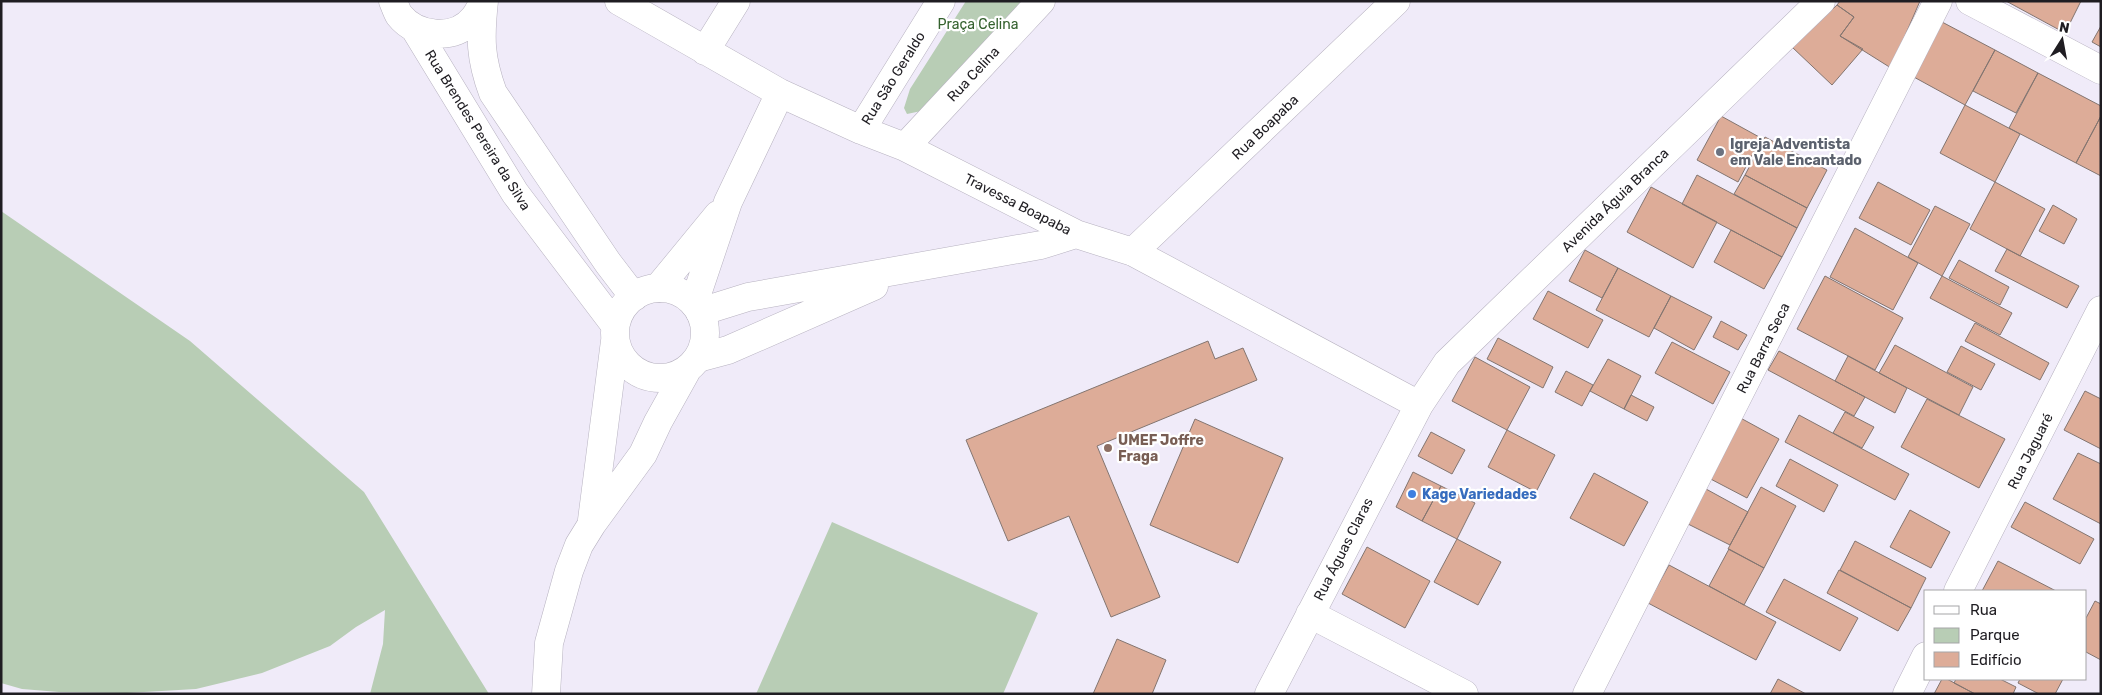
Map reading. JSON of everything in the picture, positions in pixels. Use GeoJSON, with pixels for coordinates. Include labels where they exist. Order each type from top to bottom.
{"type":"FeatureCollection","features":[{"type":"Feature","properties":{"kind":"street"},"geometry":{"type":"LineString","coordinates":[[398,12],[435,35],[456,31],[474,19],[484,1]]}},
{"type":"Feature","properties":{"kind":"street"},"geometry":{"type":"LineString","coordinates":[[484,1],[481,52],[484,70],[493,93],[608,263],[646,292],[671,289],[706,306],[1041,245],[1076,234]]}},
{"type":"Feature","properties":{"kind":"street","name":"Travessa Boapaba"},"geometry":{"type":"LineString","coordinates":[[619,1],[780,93],[861,130],[905,147],[1076,234],[1133,252],[1418,405]]}},
{"type":"Feature","properties":{"kind":"street"},"geometry":{"type":"LineString","coordinates":[[705,51],[736,1]]}},
{"type":"Feature","properties":{"kind":"street","name":"Rua São Geraldo"},"geometry":{"type":"LineString","coordinates":[[861,130],[941,1]]}},
{"type":"Feature","properties":{"kind":"street","name":"Rua Celina"},"geometry":{"type":"LineString","coordinates":[[905,147],[1041,1]]}},
{"type":"Feature","properties":{"kind":"street","name":"Rua Boapaba"},"geometry":{"type":"LineString","coordinates":[[1133,252],[1396,1]]}},
{"type":"Feature","properties":{"kind":"street","name":"Avenida Águia Branca"},"geometry":{"type":"LineString","coordinates":[[1418,405],[1446,363],[1821,1]]}},
{"type":"Feature","properties":{"kind":"street","name":"Rua Barra Seca"},"geometry":{"type":"LineString","coordinates":[[1587,694],[1938,1]]}},
{"type":"Feature","properties":{"kind":"street"},"geometry":{"type":"LineString","coordinates":[[1970,1],[2101,70]]}},
{"type":"Feature","properties":{"kind":"street","name":"Rua Brendes Pereira da Silva"},"geometry":{"type":"LineString","coordinates":[[398,12],[515,193],[615,333]]}},
{"type":"Feature","properties":{"kind":"street"},"geometry":{"type":"LineString","coordinates":[[546,694],[549,643],[569,571],[579,545],[643,454],[658,422],[705,344],[706,306],[728,202],[780,93]]}},
{"type":"Feature","properties":{"kind":"street"},"geometry":{"type":"LineString","coordinates":[[592,524],[615,333],[621,309],[646,292],[728,202]]}},
{"type":"Feature","properties":{"kind":"street"},"geometry":{"type":"LineString","coordinates":[[615,333],[622,358],[634,371],[652,378],[670,378],[693,364],[915,268]]}},
{"type":"Feature","properties":{"kind":"street","name":"Rua Jaguaré"},"geometry":{"type":"LineString","coordinates":[[1959,590],[2101,310]]}},
{"type":"Feature","properties":{"kind":"street","name":"Rua Águas Claras"},"geometry":{"type":"LineString","coordinates":[[1269,694],[1418,405]]}},
{"type":"Feature","properties":{"kind":"street"},"geometry":{"type":"LineString","coordinates":[[1310,614],[1464,694]]}},
{"type":"Feature","properties":{"kind":"street"},"geometry":{"type":"LineString","coordinates":[[1907,694],[1924,660]]}},
{"type":"Feature","properties":{"kind":"green space","name":"Praça Celina"},"geometry":{"type":"Polygon","coordinates":[[[966,1],[1029,1],[926,110],[907,114],[904,108],[910,89],[966,1]]]}},
{"type":"Feature","properties":{"kind":"green space"},"geometry":{"type":"Polygon","coordinates":[[[1,211],[190,341],[364,492],[489,694],[370,694],[383,644],[385,610],[356,627],[330,646],[262,673],[196,689],[127,693],[59,692],[22,689],[1,683],[1,211]]]}},
{"type":"Feature","properties":{"kind":"green space"},"geometry":{"type":"Polygon","coordinates":[[[832,522],[1038,613],[1003,694],[756,694],[832,522]]]}},
{"type":"Feature","properties":{"kind":"building"},"geometry":{"type":"Polygon","coordinates":[[[1840,1],[1920,1],[1891,68],[1840,36],[1854,17],[1837,5],[1840,1]]]}},
{"type":"Feature","properties":{"kind":"building"},"geometry":{"type":"Polygon","coordinates":[[[2006,1],[2081,1],[2065,33],[2006,1]]]}},
{"type":"Feature","properties":{"kind":"building"},"geometry":{"type":"Polygon","coordinates":[[[1837,5],[1854,17],[1840,36],[1863,49],[1832,85],[1792,47],[1837,5]]]}},
{"type":"Feature","properties":{"kind":"building"},"geometry":{"type":"Polygon","coordinates":[[[1942,22],[1995,50],[1965,105],[1912,76],[1942,22]]]}},
{"type":"Feature","properties":{"kind":"building"},"geometry":{"type":"Polygon","coordinates":[[[2101,26],[2101,47],[2092,42],[2101,26]]]}},
{"type":"Feature","properties":{"kind":"building"},"geometry":{"type":"Polygon","coordinates":[[[1995,50],[2038,73],[2016,113],[1973,91],[1995,50]]]}},
{"type":"Feature","properties":{"kind":"building"},"geometry":{"type":"Polygon","coordinates":[[[2038,73],[2101,106],[2101,116],[2076,163],[2009,128],[2038,73]]]}},
{"type":"Feature","properties":{"kind":"building"},"geometry":{"type":"Polygon","coordinates":[[[1965,105],[2020,134],[1995,182],[1940,153],[1965,105]]]}},
{"type":"Feature","properties":{"kind":"building"},"geometry":{"type":"Polygon","coordinates":[[[1721,116],[1761,138],[1738,182],[1697,160],[1721,116]]]}},
{"type":"Feature","properties":{"kind":"building"},"geometry":{"type":"Polygon","coordinates":[[[2101,116],[2101,176],[2076,163],[2101,116]]]}},
{"type":"Feature","properties":{"kind":"building"},"geometry":{"type":"Polygon","coordinates":[[[1765,137],[1827,170],[1807,208],[1745,175],[1765,137]]]}},
{"type":"Feature","properties":{"kind":"building"},"geometry":{"type":"Polygon","coordinates":[[[1697,175],[1797,228],[1782,257],[1682,204],[1697,175]]]}},
{"type":"Feature","properties":{"kind":"building"},"geometry":{"type":"Polygon","coordinates":[[[1745,175],[1807,208],[1797,228],[1734,194],[1745,175]]]}},
{"type":"Feature","properties":{"kind":"building"},"geometry":{"type":"Polygon","coordinates":[[[1878,182],[1930,210],[1911,245],[1859,218],[1878,182]]]}},
{"type":"Feature","properties":{"kind":"building"},"geometry":{"type":"Polygon","coordinates":[[[1995,182],[2045,209],[2020,256],[1970,229],[1995,182]]]}},
{"type":"Feature","properties":{"kind":"building"},"geometry":{"type":"Polygon","coordinates":[[[1651,187],[1717,222],[1693,268],[1627,232],[1651,187]]]}},
{"type":"Feature","properties":{"kind":"building"},"geometry":{"type":"Polygon","coordinates":[[[2053,205],[2077,219],[2064,244],[2039,231],[2053,205]]]}},
{"type":"Feature","properties":{"kind":"building"},"geometry":{"type":"Polygon","coordinates":[[[1935,206],[1970,224],[1942,276],[1908,257],[1935,206]]]}},
{"type":"Feature","properties":{"kind":"building"},"geometry":{"type":"Polygon","coordinates":[[[1855,228],[1918,263],[1893,310],[1830,277],[1855,228]]]}},
{"type":"Feature","properties":{"kind":"building"},"geometry":{"type":"Polygon","coordinates":[[[1731,230],[1782,257],[1764,289],[1714,262],[1731,230]]]}},
{"type":"Feature","properties":{"kind":"building"},"geometry":{"type":"Polygon","coordinates":[[[2007,249],[2079,286],[2067,308],[1995,271],[2007,249]]]}},
{"type":"Feature","properties":{"kind":"building"},"geometry":{"type":"Polygon","coordinates":[[[1585,250],[1618,268],[1602,298],[1569,281],[1585,250]]]}},
{"type":"Feature","properties":{"kind":"building"},"geometry":{"type":"Polygon","coordinates":[[[1959,260],[2009,287],[2000,305],[1949,278],[1959,260]]]}},
{"type":"Feature","properties":{"kind":"building"},"geometry":{"type":"Polygon","coordinates":[[[1618,268],[1671,296],[1649,337],[1596,310],[1618,268]]]}},
{"type":"Feature","properties":{"kind":"building"},"geometry":{"type":"Polygon","coordinates":[[[1825,276],[1903,318],[1875,370],[1797,329],[1825,276]]]}},
{"type":"Feature","properties":{"kind":"building"},"geometry":{"type":"Polygon","coordinates":[[[1942,276],[2012,313],[2000,335],[1930,298],[1942,276]]]}},
{"type":"Feature","properties":{"kind":"building"},"geometry":{"type":"Polygon","coordinates":[[[1548,291],[1603,320],[1588,348],[1533,319],[1548,291]]]}},
{"type":"Feature","properties":{"kind":"building"},"geometry":{"type":"Polygon","coordinates":[[[1671,296],[1712,317],[1694,350],[1654,328],[1671,296]]]}},
{"type":"Feature","properties":{"kind":"building"},"geometry":{"type":"Polygon","coordinates":[[[1721,321],[1747,335],[1738,350],[1713,337],[1721,321]]]}},
{"type":"Feature","properties":{"kind":"building"},"geometry":{"type":"Polygon","coordinates":[[[1975,323],[2049,363],[2040,380],[1965,341],[1975,323]]]}},
{"type":"Feature","properties":{"kind":"building"},"geometry":{"type":"Polygon","coordinates":[[[1498,338],[1553,367],[1543,388],[1487,359],[1498,338]]]}},
{"type":"Feature","properties":{"kind":"building"},"geometry":{"type":"Polygon","coordinates":[[[1208,341],[1215,359],[1243,348],[1257,380],[1097,446],[1160,597],[1111,617],[1069,516],[1008,541],[966,440],[1208,341]]]}},
{"type":"Feature","properties":{"kind":"building"},"geometry":{"type":"Polygon","coordinates":[[[1672,342],[1730,372],[1713,404],[1655,373],[1672,342]]]}},
{"type":"Feature","properties":{"kind":"building"},"geometry":{"type":"Polygon","coordinates":[[[1895,345],[1973,387],[1959,415],[1879,373],[1895,345]]]}},
{"type":"Feature","properties":{"kind":"building"},"geometry":{"type":"Polygon","coordinates":[[[1961,346],[1995,364],[1981,390],[1947,372],[1961,346]]]}},
{"type":"Feature","properties":{"kind":"building"},"geometry":{"type":"Polygon","coordinates":[[[1779,351],[1865,397],[1854,416],[1768,370],[1779,351]]]}},
{"type":"Feature","properties":{"kind":"building"},"geometry":{"type":"Polygon","coordinates":[[[1848,356],[1907,388],[1895,413],[1835,381],[1848,356]]]}},
{"type":"Feature","properties":{"kind":"building"},"geometry":{"type":"Polygon","coordinates":[[[1475,357],[1530,387],[1507,430],[1452,401],[1475,357]]]}},
{"type":"Feature","properties":{"kind":"building"},"geometry":{"type":"Polygon","coordinates":[[[1608,359],[1641,376],[1624,409],[1590,391],[1608,359]]]}},
{"type":"Feature","properties":{"kind":"building"},"geometry":{"type":"Polygon","coordinates":[[[1566,371],[1593,385],[1582,406],[1555,392],[1566,371]]]}},
{"type":"Feature","properties":{"kind":"building"},"geometry":{"type":"Polygon","coordinates":[[[2085,391],[2101,399],[2101,449],[2064,430],[2085,391]]]}},
{"type":"Feature","properties":{"kind":"building"},"geometry":{"type":"Polygon","coordinates":[[[1631,395],[1654,407],[1647,421],[1624,409],[1631,395]]]}},
{"type":"Feature","properties":{"kind":"building"},"geometry":{"type":"Polygon","coordinates":[[[1927,399],[2005,439],[1979,488],[1901,447],[1927,399]]]}},
{"type":"Feature","properties":{"kind":"building"},"geometry":{"type":"Polygon","coordinates":[[[1845,412],[1874,427],[1862,448],[1833,433],[1845,412]]]}},
{"type":"Feature","properties":{"kind":"building"},"geometry":{"type":"Polygon","coordinates":[[[1735,415],[1779,439],[1747,498],[1703,475],[1735,415]]]}},
{"type":"Feature","properties":{"kind":"building"},"geometry":{"type":"Polygon","coordinates":[[[1799,415],[1909,474],[1895,500],[1785,442],[1799,415]]]}},
{"type":"Feature","properties":{"kind":"building"},"geometry":{"type":"Polygon","coordinates":[[[1195,419],[1283,458],[1238,563],[1150,525],[1195,419]]]}},
{"type":"Feature","properties":{"kind":"building"},"geometry":{"type":"Polygon","coordinates":[[[1507,430],[1555,455],[1536,492],[1488,467],[1507,430]]]}},
{"type":"Feature","properties":{"kind":"building"},"geometry":{"type":"Polygon","coordinates":[[[1431,432],[1465,450],[1452,474],[1418,456],[1431,432]]]}},
{"type":"Feature","properties":{"kind":"building"},"geometry":{"type":"Polygon","coordinates":[[[2078,453],[2101,464],[2101,524],[2053,499],[2078,453]]]}},
{"type":"Feature","properties":{"kind":"building"},"geometry":{"type":"Polygon","coordinates":[[[1790,459],[1838,485],[1824,512],[1776,486],[1790,459]]]}},
{"type":"Feature","properties":{"kind":"building"},"geometry":{"type":"Polygon","coordinates":[[[1413,472],[1441,486],[1422,521],[1396,507],[1413,472]]]}},
{"type":"Feature","properties":{"kind":"building"},"geometry":{"type":"Polygon","coordinates":[[[1594,473],[1648,502],[1624,546],[1570,518],[1594,473]]]}},
{"type":"Feature","properties":{"kind":"building"},"geometry":{"type":"Polygon","coordinates":[[[1441,486],[1475,503],[1457,539],[1422,521],[1441,486]]]}},
{"type":"Feature","properties":{"kind":"building"},"geometry":{"type":"Polygon","coordinates":[[[1761,487],[1796,506],[1764,568],[1728,549],[1761,487]]]}},
{"type":"Feature","properties":{"kind":"building"},"geometry":{"type":"Polygon","coordinates":[[[1706,489],[1748,512],[1730,545],[1688,524],[1706,489]]]}},
{"type":"Feature","properties":{"kind":"building"},"geometry":{"type":"Polygon","coordinates":[[[2025,502],[2094,539],[2080,564],[2011,527],[2025,502]]]}},
{"type":"Feature","properties":{"kind":"building"},"geometry":{"type":"Polygon","coordinates":[[[1910,510],[1950,532],[1931,568],[1890,547],[1910,510]]]}},
{"type":"Feature","properties":{"kind":"building"},"geometry":{"type":"Polygon","coordinates":[[[1457,539],[1501,562],[1478,605],[1434,582],[1457,539]]]}},
{"type":"Feature","properties":{"kind":"building"},"geometry":{"type":"Polygon","coordinates":[[[1855,541],[1926,578],[1911,608],[1840,570],[1855,541]]]}},
{"type":"Feature","properties":{"kind":"building"},"geometry":{"type":"Polygon","coordinates":[[[1367,547],[1430,581],[1405,628],[1342,594],[1367,547]]]}},
{"type":"Feature","properties":{"kind":"building"},"geometry":{"type":"Polygon","coordinates":[[[1729,549],[1764,568],[1744,605],[1709,586],[1729,549]]]}},
{"type":"Feature","properties":{"kind":"building"},"geometry":{"type":"Polygon","coordinates":[[[1998,561],[2054,590],[1983,590],[1998,561]]]}},
{"type":"Feature","properties":{"kind":"building"},"geometry":{"type":"Polygon","coordinates":[[[1669,565],[1776,622],[1756,660],[1648,603],[1669,565]]]}},
{"type":"Feature","properties":{"kind":"building"},"geometry":{"type":"Polygon","coordinates":[[[1839,570],[1911,608],[1898,631],[1827,593],[1839,570]]]}},
{"type":"Feature","properties":{"kind":"building"},"geometry":{"type":"Polygon","coordinates":[[[1784,579],[1858,618],[1840,651],[1766,612],[1784,579]]]}},
{"type":"Feature","properties":{"kind":"building"},"geometry":{"type":"Polygon","coordinates":[[[2095,601],[2101,604],[2101,660],[2087,653],[2087,616],[2095,601]]]}},
{"type":"Feature","properties":{"kind":"building"},"geometry":{"type":"Polygon","coordinates":[[[1117,639],[1166,660],[1152,694],[1093,694],[1117,639]]]}},
{"type":"Feature","properties":{"kind":"building"},"geometry":{"type":"Polygon","coordinates":[[[1778,679],[1806,694],[1770,694],[1778,679]]]}},
{"type":"Feature","properties":{"kind":"building"},"geometry":{"type":"Polygon","coordinates":[[[1941,680],[1949,680],[1975,694],[1934,694],[1941,680]]]}},
{"type":"Feature","properties":{"kind":"building"},"geometry":{"type":"Polygon","coordinates":[[[1956,680],[2002,680],[2016,687],[2013,694],[1975,694],[1954,683],[1956,680]]]}},
{"type":"Feature","properties":{"kind":"building"},"geometry":{"type":"Polygon","coordinates":[[[2020,680],[2062,680],[2055,694],[2039,694],[2018,683],[2020,680]]]}},
{"type":"Feature","properties":{"kind":"place","name":"Igreja Adventista em Vale Encantado"},"geometry":{"type":"Point","coordinates":[1720,152]}},
{"type":"Feature","properties":{"kind":"place","name":"UMEF Joffre Fraga"},"geometry":{"type":"Point","coordinates":[1108,448]}},
{"type":"Feature","properties":{"kind":"place","name":"Kage Variedades"},"geometry":{"type":"Point","coordinates":[1412,494]}}]}
